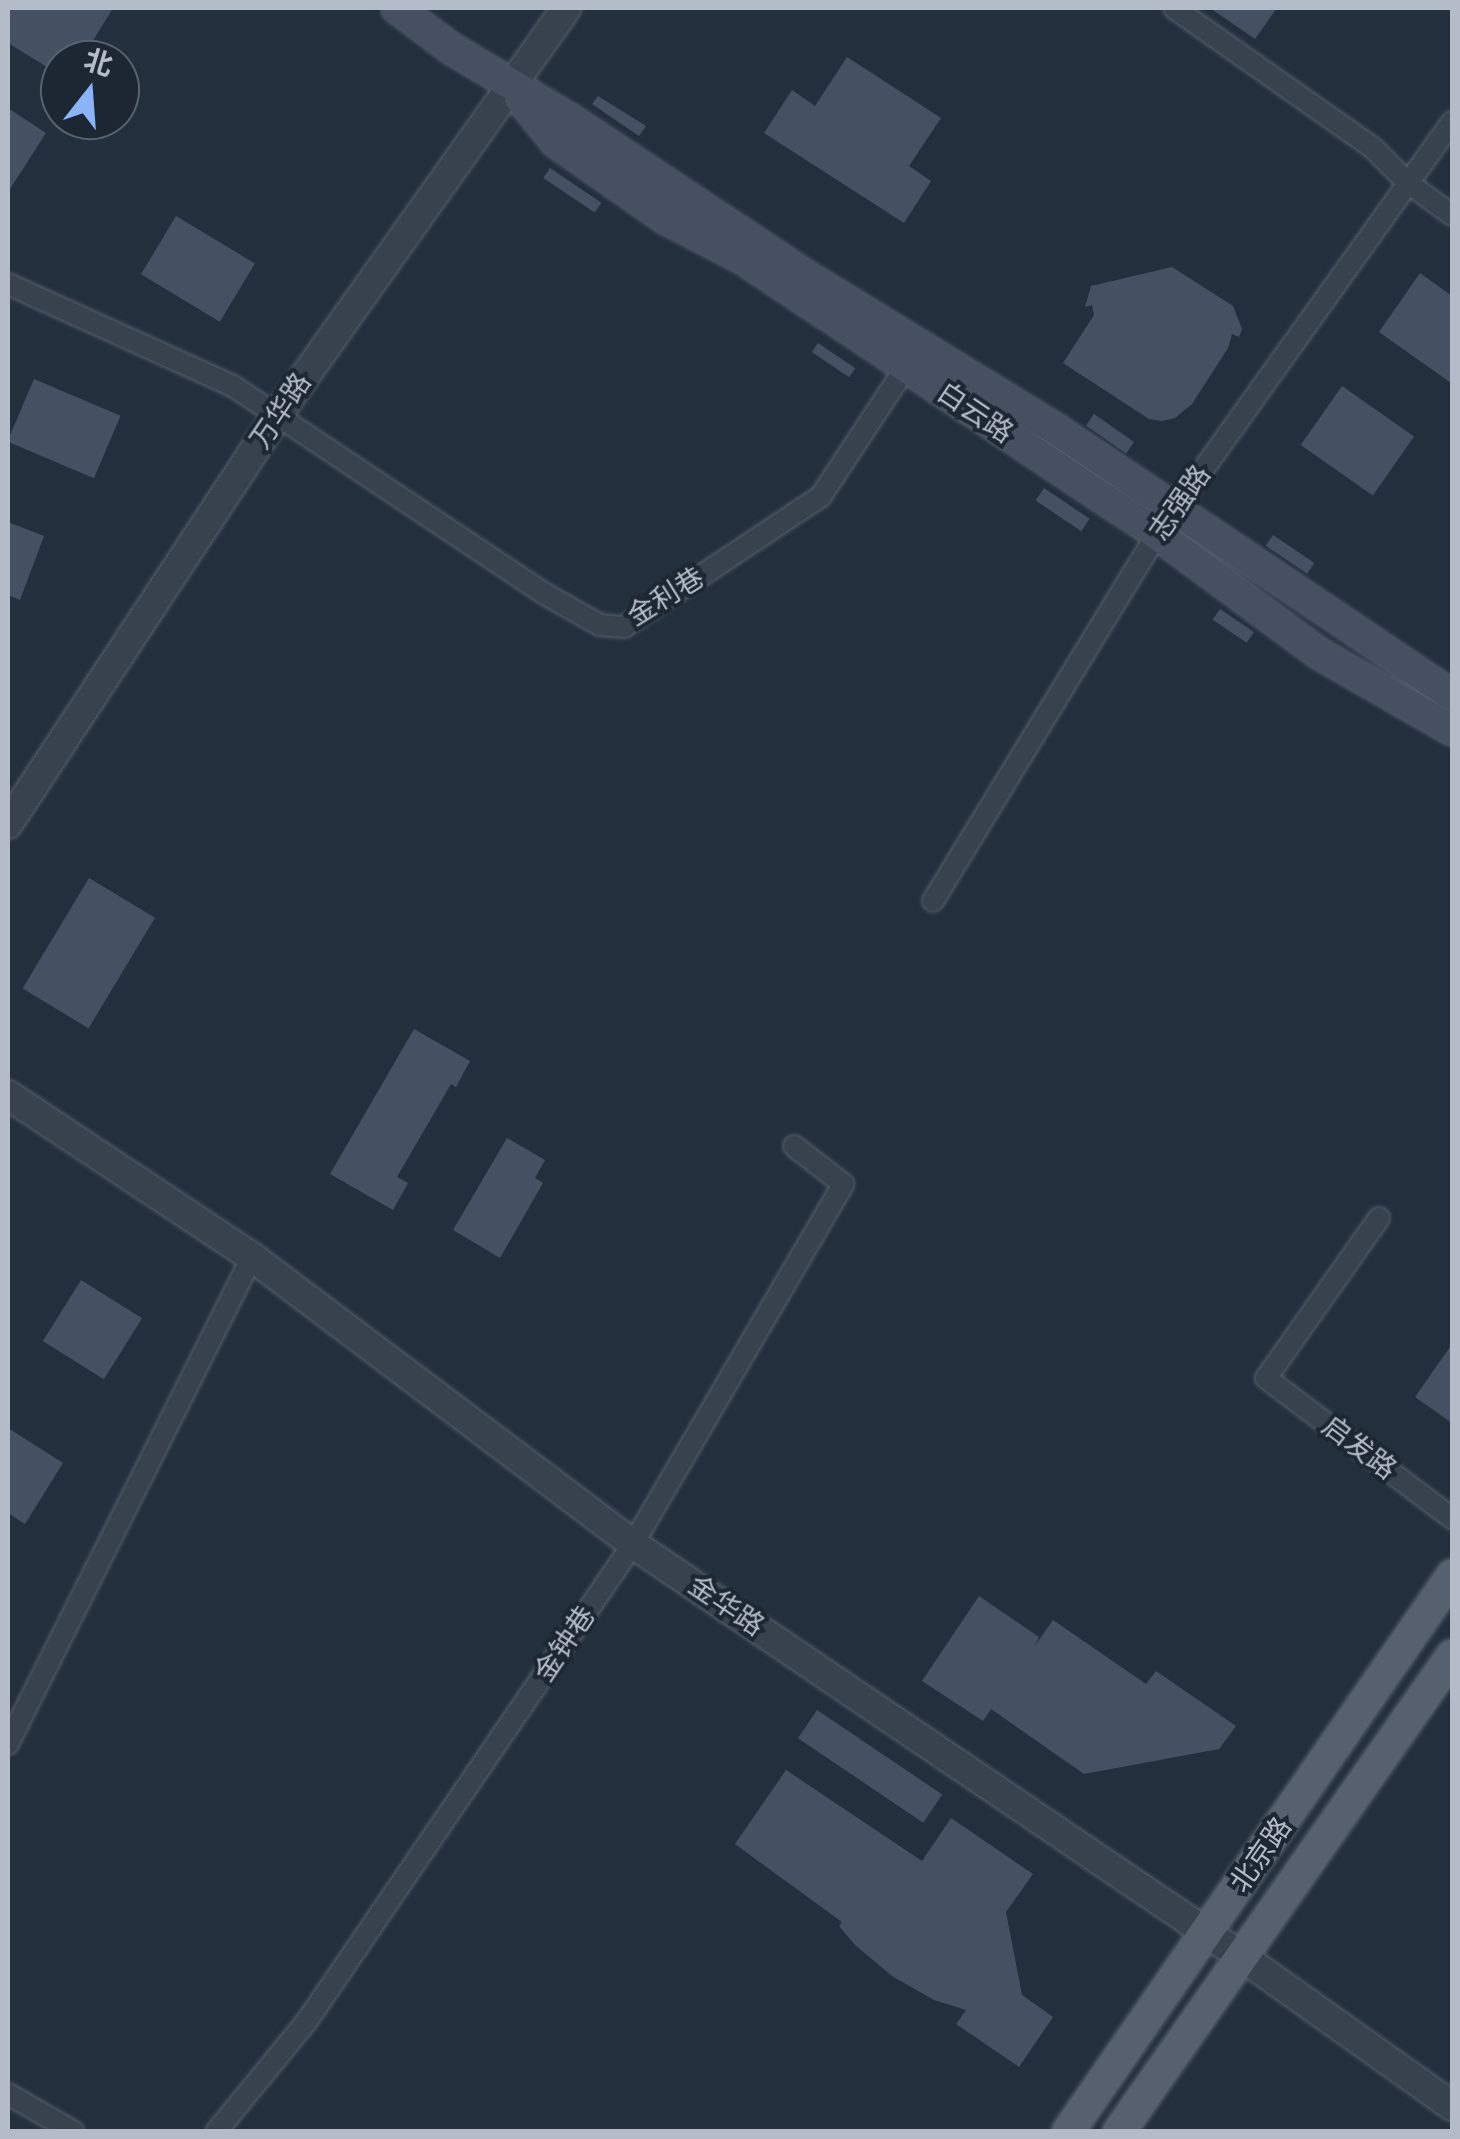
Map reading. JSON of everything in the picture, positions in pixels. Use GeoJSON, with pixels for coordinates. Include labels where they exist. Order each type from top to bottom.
{"type":"FeatureCollection","features":[{"type":"Feature","properties":{"kind":"main road","name":"白云路"},"geometry":{"type":"LineString","coordinates":[[397,8],[1166,521],[1320,654],[1452,730]]}},
{"type":"Feature","properties":{"kind":"main road","name":"白云路"},"geometry":{"type":"LineString","coordinates":[[509,84],[556,142],[665,218],[742,258],[906,367],[1452,695]]}},
{"type":"Feature","properties":{"kind":"main road","name":"北京路"},"geometry":{"type":"LineString","coordinates":[[1068,2132],[1452,1576]]}},
{"type":"Feature","properties":{"kind":"main road","name":"北京路"},"geometry":{"type":"LineString","coordinates":[[1119,2132],[1452,1656]]}},
{"type":"Feature","properties":{"kind":"street","name":"万华路"},"geometry":{"type":"LineString","coordinates":[[8,824],[278,414],[566,8]]}},
{"type":"Feature","properties":{"kind":"street"},"geometry":{"type":"LineString","coordinates":[[1174,8],[1373,148],[1408,183],[1452,215]]}},
{"type":"Feature","properties":{"kind":"street","name":"志强路"},"geometry":{"type":"LineString","coordinates":[[933,901],[1166,521],[1452,122]]}},
{"type":"Feature","properties":{"kind":"street","name":"金利巷"},"geometry":{"type":"LineString","coordinates":[[8,284],[234,386],[545,594],[600,625],[624,626],[822,496],[906,367]]}},
{"type":"Feature","properties":{"kind":"street","name":"金华路"},"geometry":{"type":"LineString","coordinates":[[8,1095],[252,1257],[633,1544],[1208,1933],[1452,2106]]}},
{"type":"Feature","properties":{"kind":"street","name":"金钟巷"},"geometry":{"type":"LineString","coordinates":[[216,2132],[306,2022],[633,1544],[844,1184],[794,1146]]}},
{"type":"Feature","properties":{"kind":"street","name":"启发路"},"geometry":{"type":"LineString","coordinates":[[1378,1218],[1266,1378],[1452,1518]]}},
{"type":"Feature","properties":{"kind":"street"},"geometry":{"type":"LineString","coordinates":[[8,1744],[252,1257]]}},
{"type":"Feature","properties":{"kind":"street"},"geometry":{"type":"LineString","coordinates":[[8,2094],[74,2132]]}},
{"type":"Feature","properties":{"kind":"building"},"geometry":{"type":"Polygon","coordinates":[[[8,8],[113,8],[93,40],[40,40],[40,63],[8,43],[8,8]]]}},
{"type":"Feature","properties":{"kind":"building"},"geometry":{"type":"Polygon","coordinates":[[[1210,8],[1277,8],[1255,39],[1210,8]]]}},
{"type":"Feature","properties":{"kind":"building"},"geometry":{"type":"Polygon","coordinates":[[[847,57],[941,118],[909,166],[931,181],[904,223],[764,133],[792,90],[815,106],[847,57]]]}},
{"type":"Feature","properties":{"kind":"building"},"geometry":{"type":"Polygon","coordinates":[[[598,96],[646,126],[639,136],[592,104],[598,96]]]}},
{"type":"Feature","properties":{"kind":"building"},"geometry":{"type":"Polygon","coordinates":[[[8,108],[40,129],[41,140],[8,192],[8,108]]]}},
{"type":"Feature","properties":{"kind":"building"},"geometry":{"type":"Polygon","coordinates":[[[550,168],[601,203],[595,213],[543,178],[550,168]]]}},
{"type":"Feature","properties":{"kind":"building"},"geometry":{"type":"Polygon","coordinates":[[[176,216],[255,263],[220,322],[141,274],[176,216]]]}},
{"type":"Feature","properties":{"kind":"building"},"geometry":{"type":"Polygon","coordinates":[[[1172,267],[1233,306],[1242,329],[1239,337],[1232,334],[1228,348],[1192,404],[1175,418],[1162,421],[1149,419],[1063,363],[1094,315],[1092,305],[1085,307],[1091,286],[1172,267]]]}},
{"type":"Feature","properties":{"kind":"building"},"geometry":{"type":"Polygon","coordinates":[[[1420,273],[1452,296],[1451,383],[1379,332],[1420,273]]]}},
{"type":"Feature","properties":{"kind":"building"},"geometry":{"type":"Polygon","coordinates":[[[818,343],[855,368],[849,377],[812,352],[818,343]]]}},
{"type":"Feature","properties":{"kind":"building"},"geometry":{"type":"Polygon","coordinates":[[[34,379],[121,416],[94,478],[8,442],[34,379]]]}},
{"type":"Feature","properties":{"kind":"building"},"geometry":{"type":"Polygon","coordinates":[[[1342,386],[1414,436],[1373,495],[1301,445],[1342,386]]]}},
{"type":"Feature","properties":{"kind":"building"},"geometry":{"type":"Polygon","coordinates":[[[1094,414],[1134,442],[1126,454],[1086,425],[1094,414]]]}},
{"type":"Feature","properties":{"kind":"building"},"geometry":{"type":"Polygon","coordinates":[[[1044,488],[1090,519],[1081,531],[1036,500],[1044,488]]]}},
{"type":"Feature","properties":{"kind":"building"},"geometry":{"type":"Polygon","coordinates":[[[8,522],[44,536],[20,600],[8,595],[8,522]]]}},
{"type":"Feature","properties":{"kind":"building"},"geometry":{"type":"Polygon","coordinates":[[[1273,535],[1314,563],[1307,574],[1266,546],[1273,535]]]}},
{"type":"Feature","properties":{"kind":"building"},"geometry":{"type":"Polygon","coordinates":[[[1220,609],[1254,632],[1247,643],[1213,620],[1220,609]]]}},
{"type":"Feature","properties":{"kind":"building"},"geometry":{"type":"Polygon","coordinates":[[[89,878],[155,918],[89,1028],[23,989],[89,878]]]}},
{"type":"Feature","properties":{"kind":"building"},"geometry":{"type":"Polygon","coordinates":[[[414,1029],[470,1061],[456,1087],[451,1084],[397,1177],[408,1183],[393,1210],[330,1174],[414,1029]]]}},
{"type":"Feature","properties":{"kind":"building"},"geometry":{"type":"Polygon","coordinates":[[[507,1138],[545,1160],[535,1178],[543,1183],[500,1258],[453,1230],[507,1138]]]}},
{"type":"Feature","properties":{"kind":"building"},"geometry":{"type":"Polygon","coordinates":[[[81,1280],[142,1318],[104,1379],[43,1341],[81,1280]]]}},
{"type":"Feature","properties":{"kind":"building"},"geometry":{"type":"Polygon","coordinates":[[[1452,1344],[1452,1423],[1415,1397],[1452,1344]]]}},
{"type":"Feature","properties":{"kind":"building"},"geometry":{"type":"Polygon","coordinates":[[[8,1428],[63,1463],[25,1524],[8,1513],[8,1428]]]}},
{"type":"Feature","properties":{"kind":"building"},"geometry":{"type":"Polygon","coordinates":[[[979,1596],[1039,1637],[1034,1647],[1053,1620],[1146,1684],[1156,1671],[1236,1726],[1219,1749],[1084,1774],[991,1709],[983,1721],[922,1681],[979,1596]]]}},
{"type":"Feature","properties":{"kind":"building"},"geometry":{"type":"Polygon","coordinates":[[[817,1710],[942,1794],[923,1823],[798,1738],[817,1710]]]}},
{"type":"Feature","properties":{"kind":"building"},"geometry":{"type":"Polygon","coordinates":[[[786,1770],[922,1861],[951,1818],[1033,1874],[1006,1912],[1022,1995],[1053,2017],[1019,2067],[956,2024],[966,2010],[934,2000],[892,1976],[855,1945],[839,1926],[842,1922],[735,1844],[786,1770]]]}}]}
